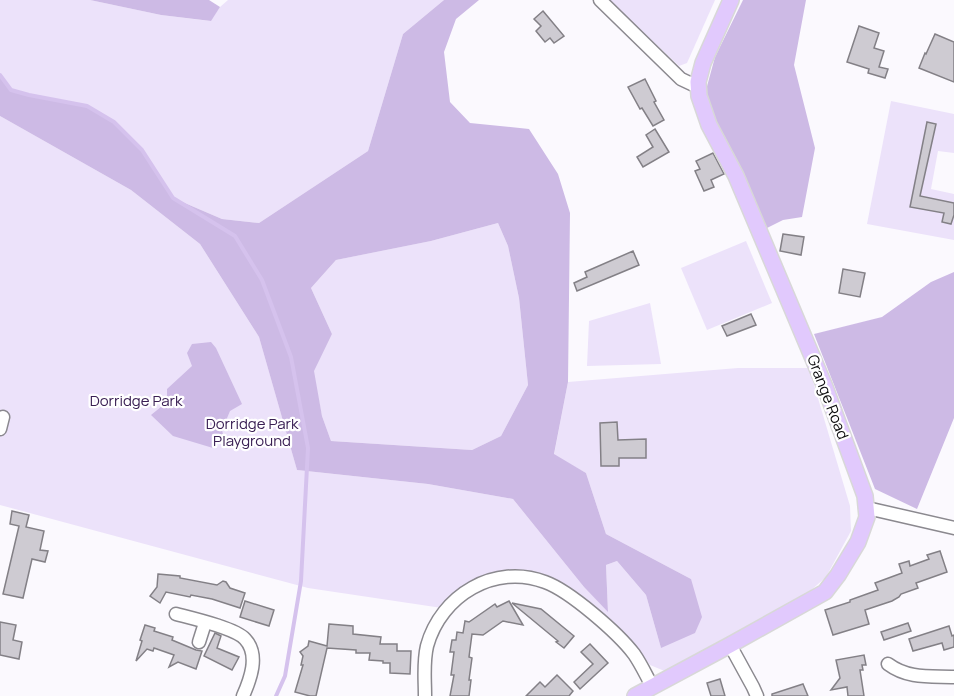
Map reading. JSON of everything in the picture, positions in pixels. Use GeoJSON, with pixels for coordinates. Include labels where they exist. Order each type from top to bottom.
{"type":"FeatureCollection","features":[{"type":"Feature","properties":{"kind":"main road","name":"Grange Road"},"geometry":{"type":"LineString","coordinates":[[634,696],[825,592],[858,542],[867,517],[866,496],[825,387],[736,176],[709,125],[699,96],[698,87],[703,63],[731,0]]}},
{"type":"Feature","properties":{"kind":"street"},"geometry":{"type":"LineString","coordinates":[[600,0],[681,78],[698,87]]}},
{"type":"Feature","properties":{"kind":"street"},"geometry":{"type":"LineString","coordinates":[[867,508],[954,528]]}},
{"type":"Feature","properties":{"kind":"street"},"geometry":{"type":"LineString","coordinates":[[425,696],[424,672],[428,644],[444,612],[453,601],[468,590],[491,579],[520,576],[546,582],[589,610],[634,653],[652,686]]}},
{"type":"Feature","properties":{"kind":"street"},"geometry":{"type":"LineString","coordinates":[[176,614],[205,622],[245,639],[253,656],[252,670],[243,696]]}},
{"type":"Feature","properties":{"kind":"street"},"geometry":{"type":"LineString","coordinates":[[199,642],[205,622]]}},
{"type":"Feature","properties":{"kind":"street"},"geometry":{"type":"LineString","coordinates":[[730,645],[757,696]]}},
{"type":"Feature","properties":{"kind":"street"},"geometry":{"type":"LineString","coordinates":[[888,664],[897,671],[907,674],[954,677]]}},
{"type":"Feature","properties":{"kind":"green space"},"geometry":{"type":"Polygon","coordinates":[[[0,0],[90,0],[161,15],[210,21],[228,0],[444,0],[403,34],[368,151],[259,223],[222,219],[173,198],[142,150],[29,95],[11,90],[0,75],[0,0]]]}},
{"type":"Feature","properties":{"kind":"green space"},"geometry":{"type":"Polygon","coordinates":[[[609,0],[715,0],[687,63],[679,66],[609,0]]]}},
{"type":"Feature","properties":{"kind":"green space"},"geometry":{"type":"Polygon","coordinates":[[[891,101],[954,114],[954,153],[938,151],[931,189],[954,194],[954,240],[867,224],[891,101]]]}},
{"type":"Feature","properties":{"kind":"green space","name":"Dorridge Park"},"geometry":{"type":"Polygon","coordinates":[[[0,116],[131,190],[200,244],[259,337],[297,470],[428,484],[513,499],[584,587],[608,611],[606,565],[617,561],[646,595],[661,648],[691,579],[606,534],[586,473],[554,455],[568,382],[738,368],[809,368],[850,506],[851,531],[826,577],[809,592],[667,672],[650,665],[600,612],[573,592],[491,574],[471,582],[457,592],[442,608],[308,588],[0,505],[0,116]]]}},
{"type":"Feature","properties":{"kind":"green space"},"geometry":{"type":"Polygon","coordinates":[[[498,223],[508,246],[519,298],[528,385],[501,436],[472,450],[331,441],[322,416],[313,371],[332,334],[311,288],[336,260],[431,241],[498,223]]]}},
{"type":"Feature","properties":{"kind":"green space"},"geometry":{"type":"Polygon","coordinates":[[[746,241],[772,303],[707,330],[681,268],[746,241]]]}},
{"type":"Feature","properties":{"kind":"green space"},"geometry":{"type":"Polygon","coordinates":[[[650,303],[661,364],[587,366],[589,321],[650,303]]]}},
{"type":"Feature","properties":{"kind":"shaded area"},"geometry":{"type":"Polygon","coordinates":[[[90,0],[209,0],[220,7],[211,21],[161,15],[90,0]]]}},
{"type":"Feature","properties":{"kind":"shaded area"},"geometry":{"type":"Polygon","coordinates":[[[444,0],[479,0],[456,19],[444,52],[450,102],[470,123],[529,129],[558,174],[570,213],[568,382],[554,454],[586,473],[606,534],[691,579],[702,617],[695,633],[661,648],[646,595],[617,561],[606,565],[608,612],[584,587],[513,499],[428,484],[297,470],[259,337],[200,244],[131,190],[0,116],[0,75],[11,90],[87,106],[114,122],[142,150],[173,198],[222,219],[259,223],[368,151],[403,34],[444,0]],[[498,223],[431,241],[336,260],[311,288],[332,334],[314,371],[322,416],[331,441],[472,450],[501,436],[528,385],[519,298],[508,246],[498,223]]]}},
{"type":"Feature","properties":{"kind":"shaded area"},"geometry":{"type":"Polygon","coordinates":[[[743,0],[806,0],[794,65],[815,148],[802,217],[783,220],[767,228],[717,125],[706,90],[715,57],[743,0]]]}},
{"type":"Feature","properties":{"kind":"shaded area"},"geometry":{"type":"Polygon","coordinates":[[[954,272],[954,418],[917,509],[875,489],[814,334],[882,317],[931,282],[954,272]]]}},
{"type":"Feature","properties":{"kind":"shaded area"},"geometry":{"type":"Polygon","coordinates":[[[211,342],[242,404],[230,411],[222,430],[224,439],[213,448],[173,436],[151,415],[167,402],[167,389],[192,366],[187,353],[192,344],[211,342]]]}},
{"type":"Feature","properties":{"kind":"building"},"geometry":{"type":"Polygon","coordinates":[[[543,11],[564,36],[554,43],[550,38],[545,42],[536,31],[541,26],[534,19],[543,11]]]}},
{"type":"Feature","properties":{"kind":"building"},"geometry":{"type":"Polygon","coordinates":[[[859,26],[879,33],[874,48],[884,51],[879,67],[888,69],[885,78],[868,73],[869,69],[847,62],[859,26]]]}},
{"type":"Feature","properties":{"kind":"building"},"geometry":{"type":"Polygon","coordinates":[[[935,34],[954,42],[954,82],[919,68],[935,34]]]}},
{"type":"Feature","properties":{"kind":"building"},"geometry":{"type":"Polygon","coordinates":[[[645,79],[664,120],[653,126],[628,87],[645,79]]]}},
{"type":"Feature","properties":{"kind":"building"},"geometry":{"type":"Polygon","coordinates":[[[927,122],[936,124],[920,196],[954,203],[951,224],[942,222],[944,213],[910,207],[927,122]]]}},
{"type":"Feature","properties":{"kind":"building"},"geometry":{"type":"Polygon","coordinates":[[[655,129],[669,152],[643,167],[637,157],[653,147],[646,135],[655,129]]]}},
{"type":"Feature","properties":{"kind":"building"},"geometry":{"type":"Polygon","coordinates":[[[713,153],[724,174],[711,180],[714,187],[704,191],[695,171],[700,169],[696,161],[713,153]]]}},
{"type":"Feature","properties":{"kind":"building"},"geometry":{"type":"Polygon","coordinates":[[[783,234],[804,237],[801,255],[780,251],[783,234]]]}},
{"type":"Feature","properties":{"kind":"building"},"geometry":{"type":"Polygon","coordinates":[[[633,251],[639,265],[577,291],[574,283],[587,277],[585,272],[633,251]]]}},
{"type":"Feature","properties":{"kind":"building"},"geometry":{"type":"Polygon","coordinates":[[[843,269],[865,273],[860,297],[839,293],[843,269]]]}},
{"type":"Feature","properties":{"kind":"building"},"geometry":{"type":"Polygon","coordinates":[[[751,314],[756,325],[727,336],[722,326],[751,314]]]}},
{"type":"Feature","properties":{"kind":"building"},"geometry":{"type":"Polygon","coordinates":[[[617,422],[618,440],[646,439],[646,458],[619,458],[619,466],[601,466],[600,423],[617,422]]]}},
{"type":"Feature","properties":{"kind":"building"},"geometry":{"type":"Polygon","coordinates":[[[12,511],[29,515],[26,527],[44,531],[40,550],[48,551],[45,562],[32,559],[23,598],[3,594],[19,526],[10,524],[12,511]]]}},
{"type":"Feature","properties":{"kind":"building"},"geometry":{"type":"Polygon","coordinates":[[[940,551],[947,572],[916,583],[918,588],[901,594],[892,601],[865,610],[869,624],[833,635],[825,610],[878,590],[875,583],[902,573],[899,564],[909,561],[910,566],[929,559],[927,555],[940,551]]]}},
{"type":"Feature","properties":{"kind":"building"},"geometry":{"type":"Polygon","coordinates":[[[158,574],[180,576],[180,578],[217,585],[223,581],[230,588],[245,593],[240,608],[212,599],[166,592],[160,603],[150,596],[157,587],[158,574]]]}},
{"type":"Feature","properties":{"kind":"building"},"geometry":{"type":"Polygon","coordinates":[[[245,601],[274,610],[269,626],[240,617],[245,601]]]}},
{"type":"Feature","properties":{"kind":"building"},"geometry":{"type":"Polygon","coordinates":[[[509,601],[523,625],[503,621],[483,635],[472,634],[469,657],[472,658],[469,696],[450,696],[454,675],[451,675],[454,652],[450,652],[452,640],[456,640],[457,632],[463,633],[465,621],[469,622],[495,604],[497,607],[509,601]]]}},
{"type":"Feature","properties":{"kind":"building"},"geometry":{"type":"Polygon","coordinates":[[[512,603],[541,609],[574,636],[564,648],[512,603]]]}},
{"type":"Feature","properties":{"kind":"building"},"geometry":{"type":"Polygon","coordinates":[[[0,622],[16,625],[13,640],[22,642],[19,659],[0,655],[0,622]]]}},
{"type":"Feature","properties":{"kind":"building"},"geometry":{"type":"Polygon","coordinates":[[[908,623],[911,631],[884,640],[881,632],[908,623]]]}},
{"type":"Feature","properties":{"kind":"building"},"geometry":{"type":"Polygon","coordinates":[[[329,624],[353,626],[353,634],[381,637],[380,644],[397,644],[397,651],[411,651],[410,674],[390,673],[390,663],[369,660],[370,653],[327,648],[316,696],[295,692],[303,665],[301,665],[303,656],[300,652],[308,646],[309,641],[327,646],[329,624]]]}},
{"type":"Feature","properties":{"kind":"building"},"geometry":{"type":"Polygon","coordinates":[[[145,625],[155,628],[154,631],[173,637],[172,640],[202,651],[196,669],[178,662],[169,667],[174,655],[154,648],[153,651],[147,649],[136,661],[145,625]]]}},
{"type":"Feature","properties":{"kind":"building"},"geometry":{"type":"Polygon","coordinates":[[[949,626],[952,636],[954,635],[954,647],[944,650],[942,643],[913,651],[909,639],[949,626]]]}},
{"type":"Feature","properties":{"kind":"building"},"geometry":{"type":"Polygon","coordinates":[[[215,633],[221,636],[217,648],[239,657],[232,670],[204,656],[215,633]]]}},
{"type":"Feature","properties":{"kind":"building"},"geometry":{"type":"Polygon","coordinates":[[[590,644],[608,663],[580,689],[574,682],[593,664],[581,652],[590,644]]]}},
{"type":"Feature","properties":{"kind":"building"},"geometry":{"type":"Polygon","coordinates":[[[864,655],[866,665],[862,665],[863,670],[860,670],[864,696],[848,696],[847,687],[831,690],[840,678],[836,660],[864,655]]]}},
{"type":"Feature","properties":{"kind":"building"},"geometry":{"type":"Polygon","coordinates":[[[557,675],[573,691],[569,696],[526,696],[540,682],[545,687],[557,675]]]}},
{"type":"Feature","properties":{"kind":"building"},"geometry":{"type":"Polygon","coordinates":[[[720,679],[725,696],[711,696],[707,683],[720,679]]]}},
{"type":"Feature","properties":{"kind":"building"},"geometry":{"type":"Polygon","coordinates":[[[803,684],[808,696],[772,696],[772,694],[803,684]]]}},
{"type":"Feature","properties":{"kind":"waterway"},"geometry":{"type":"LineString","coordinates":[[0,75],[11,90],[87,106],[114,122],[142,150],[173,198],[235,236],[262,280],[291,357],[308,448],[301,581],[285,676],[276,696]]}},
{"type":"Feature","properties":{"kind":"park label","name":"Dorridge Park Playground"},"geometry":{"type":"Point","coordinates":[252,432]}}]}
